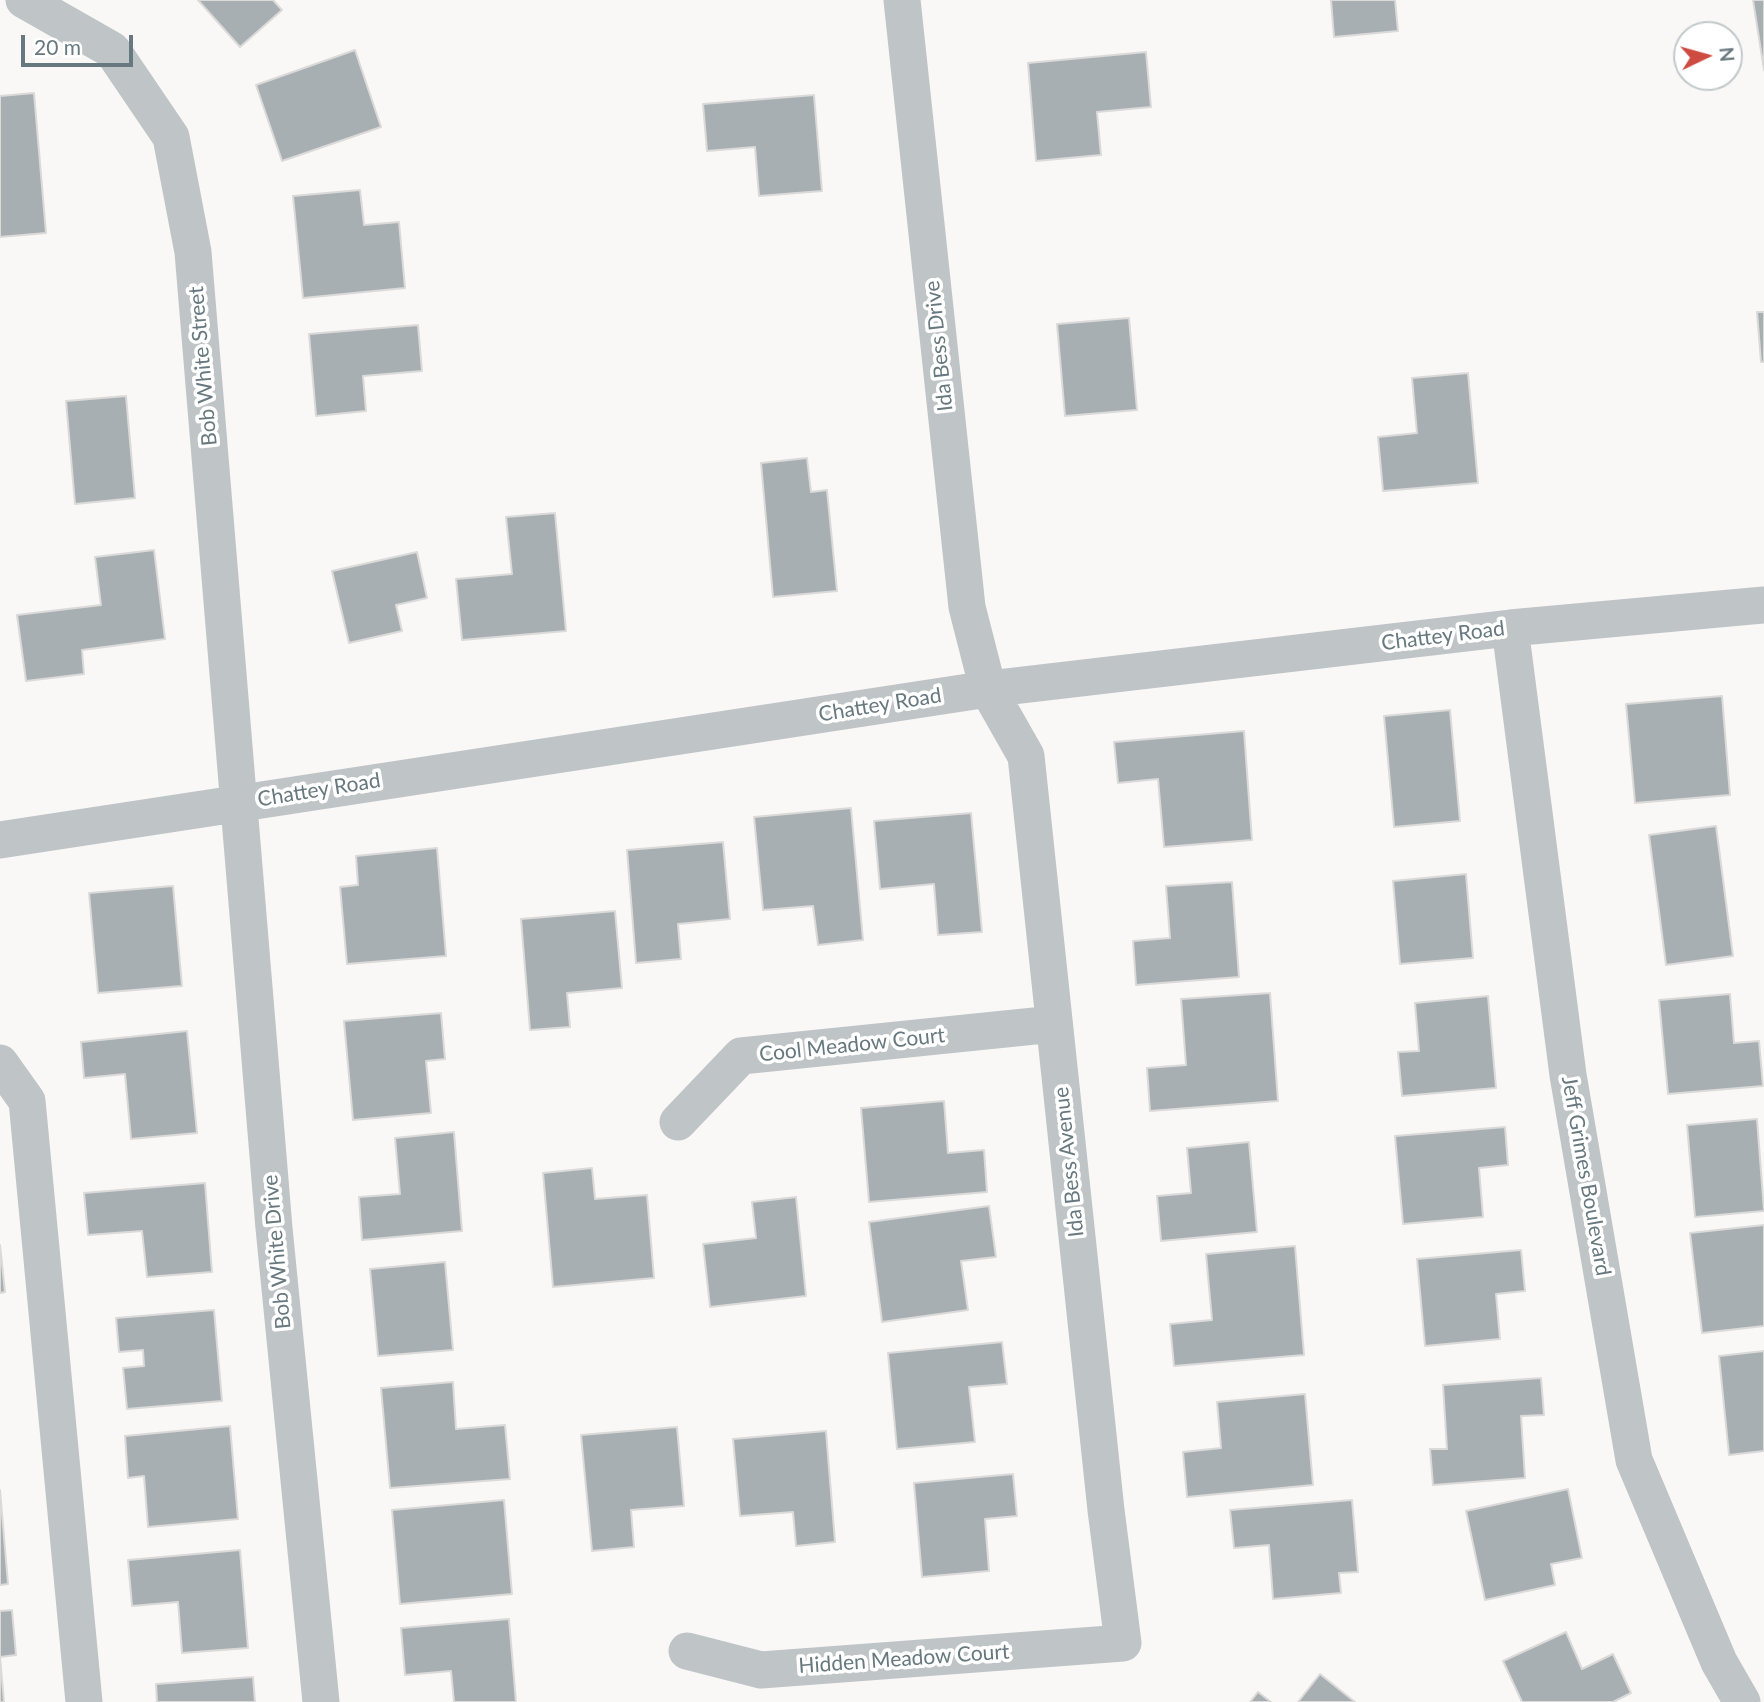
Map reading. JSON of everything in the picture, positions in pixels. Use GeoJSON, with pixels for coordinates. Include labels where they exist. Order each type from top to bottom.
{"type":"FeatureCollection","features":[{"type":"Feature","properties":{"kind":"street","name":"Bob White Street"},"geometry":{"type":"LineString","coordinates":[[24,0],[112,50],[171,137],[193,252],[238,802]]}},
{"type":"Feature","properties":{"kind":"street","name":"Ida Bess Drive"},"geometry":{"type":"LineString","coordinates":[[902,0],[967,607],[988,689]]}},
{"type":"Feature","properties":{"kind":"street","name":"Chattey Road"},"geometry":{"type":"LineString","coordinates":[[0,840],[988,689],[1510,628],[1764,605]]}},
{"type":"Feature","properties":{"kind":"street","name":"Jeff Grimes Boulevard"},"geometry":{"type":"LineString","coordinates":[[1510,628],[1568,1075],[1634,1460],[1719,1662],[1742,1702]]}},
{"type":"Feature","properties":{"kind":"street","name":"Ida Bess Avenue"},"geometry":{"type":"LineString","coordinates":[[988,689],[1026,756],[1104,1496],[1123,1643]]}},
{"type":"Feature","properties":{"kind":"street","name":"Bob White Drive"},"geometry":{"type":"LineString","coordinates":[[238,802],[274,1228],[321,1702]]}},
{"type":"Feature","properties":{"kind":"street","name":"Cool Meadow Court"},"geometry":{"type":"LineString","coordinates":[[678,1122],[741,1056],[1054,1024]]}},
{"type":"Feature","properties":{"kind":"street"},"geometry":{"type":"LineString","coordinates":[[0,1063],[27,1101],[84,1702]]}},
{"type":"Feature","properties":{"kind":"street","name":"Hidden Meadow Court"},"geometry":{"type":"LineString","coordinates":[[687,1651],[761,1670],[1123,1643]]}},
{"type":"Feature","properties":{"kind":"building"},"geometry":{"type":"Polygon","coordinates":[[[198,0],[273,0],[282,10],[240,47],[198,0]]]}},
{"type":"Feature","properties":{"kind":"building"},"geometry":{"type":"Polygon","coordinates":[[[1331,0],[1395,0],[1398,31],[1334,37],[1331,0]]]}},
{"type":"Feature","properties":{"kind":"building"},"geometry":{"type":"Polygon","coordinates":[[[1753,0],[1764,0],[1764,70],[1753,0]]]}},
{"type":"Feature","properties":{"kind":"building"},"geometry":{"type":"Polygon","coordinates":[[[355,50],[381,127],[282,161],[256,85],[355,50]]]}},
{"type":"Feature","properties":{"kind":"building"},"geometry":{"type":"Polygon","coordinates":[[[1146,52],[1151,107],[1097,112],[1101,155],[1036,161],[1028,63],[1146,52]]]}},
{"type":"Feature","properties":{"kind":"building"},"geometry":{"type":"Polygon","coordinates":[[[34,93],[46,233],[0,237],[0,96],[34,93]]]}},
{"type":"Feature","properties":{"kind":"building"},"geometry":{"type":"Polygon","coordinates":[[[814,95],[822,191],[759,196],[755,147],[707,151],[703,104],[814,95]]]}},
{"type":"Feature","properties":{"kind":"building"},"geometry":{"type":"Polygon","coordinates":[[[360,190],[364,225],[399,222],[405,288],[303,298],[293,196],[360,190]]]}},
{"type":"Feature","properties":{"kind":"building"},"geometry":{"type":"Polygon","coordinates":[[[1757,312],[1764,312],[1764,362],[1761,362],[1757,312]]]}},
{"type":"Feature","properties":{"kind":"building"},"geometry":{"type":"Polygon","coordinates":[[[1129,318],[1137,410],[1065,416],[1057,324],[1129,318]]]}},
{"type":"Feature","properties":{"kind":"building"},"geometry":{"type":"Polygon","coordinates":[[[418,325],[422,371],[363,376],[366,411],[316,416],[309,334],[418,325]]]}},
{"type":"Feature","properties":{"kind":"building"},"geometry":{"type":"Polygon","coordinates":[[[1468,373],[1478,483],[1383,491],[1378,437],[1417,433],[1412,378],[1468,373]]]}},
{"type":"Feature","properties":{"kind":"building"},"geometry":{"type":"Polygon","coordinates":[[[126,396],[135,498],[75,504],[66,401],[126,396]]]}},
{"type":"Feature","properties":{"kind":"building"},"geometry":{"type":"Polygon","coordinates":[[[807,458],[811,492],[827,490],[837,591],[773,597],[761,463],[807,458]]]}},
{"type":"Feature","properties":{"kind":"building"},"geometry":{"type":"Polygon","coordinates":[[[555,513],[566,631],[462,640],[456,579],[512,574],[506,517],[555,513]]]}},
{"type":"Feature","properties":{"kind":"building"},"geometry":{"type":"Polygon","coordinates":[[[154,550],[165,639],[82,650],[84,674],[26,681],[17,615],[101,605],[95,557],[154,550]]]}},
{"type":"Feature","properties":{"kind":"building"},"geometry":{"type":"Polygon","coordinates":[[[417,552],[427,598],[396,605],[402,631],[349,643],[332,571],[417,552]]]}},
{"type":"Feature","properties":{"kind":"building"},"geometry":{"type":"Polygon","coordinates":[[[1722,696],[1730,795],[1635,803],[1626,704],[1722,696]]]}},
{"type":"Feature","properties":{"kind":"building"},"geometry":{"type":"Polygon","coordinates":[[[1450,710],[1460,821],[1394,827],[1384,716],[1450,710]]]}},
{"type":"Feature","properties":{"kind":"building"},"geometry":{"type":"Polygon","coordinates":[[[1244,731],[1252,840],[1164,847],[1158,779],[1118,783],[1114,742],[1244,731]]]}},
{"type":"Feature","properties":{"kind":"building"},"geometry":{"type":"Polygon","coordinates":[[[851,808],[863,940],[818,945],[813,906],[763,910],[754,817],[851,808]]]}},
{"type":"Feature","properties":{"kind":"building"},"geometry":{"type":"Polygon","coordinates":[[[971,813],[982,932],[938,935],[934,884],[880,889],[874,821],[971,813]]]}},
{"type":"Feature","properties":{"kind":"building"},"geometry":{"type":"Polygon","coordinates":[[[1716,826],[1733,956],[1666,965],[1649,835],[1716,826]]]}},
{"type":"Feature","properties":{"kind":"building"},"geometry":{"type":"Polygon","coordinates":[[[723,842],[730,919],[678,924],[681,959],[636,963],[627,850],[723,842]]]}},
{"type":"Feature","properties":{"kind":"building"},"geometry":{"type":"Polygon","coordinates":[[[437,848],[446,956],[347,964],[340,887],[358,885],[356,856],[437,848]]]}},
{"type":"Feature","properties":{"kind":"building"},"geometry":{"type":"Polygon","coordinates":[[[1466,874],[1473,958],[1400,964],[1393,881],[1466,874]]]}},
{"type":"Feature","properties":{"kind":"building"},"geometry":{"type":"Polygon","coordinates":[[[1232,882],[1239,977],[1136,985],[1133,941],[1170,938],[1166,886],[1232,882]]]}},
{"type":"Feature","properties":{"kind":"building"},"geometry":{"type":"Polygon","coordinates":[[[173,886],[182,986],[98,993],[89,893],[173,886]]]}},
{"type":"Feature","properties":{"kind":"building"},"geometry":{"type":"Polygon","coordinates":[[[615,911],[622,988],[567,993],[570,1027],[530,1030],[521,919],[615,911]]]}},
{"type":"Feature","properties":{"kind":"building"},"geometry":{"type":"Polygon","coordinates":[[[1270,993],[1278,1101],[1150,1111],[1147,1068],[1186,1065],[1181,999],[1270,993]]]}},
{"type":"Feature","properties":{"kind":"building"},"geometry":{"type":"Polygon","coordinates":[[[1730,994],[1734,1043],[1759,1041],[1763,1086],[1668,1094],[1659,1000],[1730,994]]]}},
{"type":"Feature","properties":{"kind":"building"},"geometry":{"type":"Polygon","coordinates":[[[1488,996],[1496,1088],[1402,1096],[1398,1052],[1419,1051],[1415,1003],[1488,996]]]}},
{"type":"Feature","properties":{"kind":"building"},"geometry":{"type":"Polygon","coordinates":[[[441,1013],[445,1059],[426,1061],[431,1113],[353,1120],[344,1021],[441,1013]]]}},
{"type":"Feature","properties":{"kind":"building"},"geometry":{"type":"Polygon","coordinates":[[[187,1031],[197,1133],[131,1139],[125,1074],[84,1078],[81,1042],[187,1031]]]}},
{"type":"Feature","properties":{"kind":"building"},"geometry":{"type":"Polygon","coordinates":[[[944,1101],[948,1153],[984,1150],[987,1192],[869,1202],[861,1108],[944,1101]]]}},
{"type":"Feature","properties":{"kind":"building"},"geometry":{"type":"Polygon","coordinates":[[[1757,1119],[1764,1211],[1695,1217],[1687,1125],[1757,1119]]]}},
{"type":"Feature","properties":{"kind":"building"},"geometry":{"type":"Polygon","coordinates":[[[1505,1127],[1508,1165],[1479,1168],[1483,1217],[1403,1224],[1395,1136],[1505,1127]]]}},
{"type":"Feature","properties":{"kind":"building"},"geometry":{"type":"Polygon","coordinates":[[[454,1132],[462,1231],[362,1240],[359,1197],[400,1194],[395,1138],[454,1132]]]}},
{"type":"Feature","properties":{"kind":"building"},"geometry":{"type":"Polygon","coordinates":[[[1249,1142],[1257,1232],[1161,1241],[1157,1196],[1191,1193],[1187,1148],[1249,1142]]]}},
{"type":"Feature","properties":{"kind":"building"},"geometry":{"type":"Polygon","coordinates":[[[592,1168],[595,1199],[647,1195],[654,1278],[553,1287],[543,1173],[592,1168]]]}},
{"type":"Feature","properties":{"kind":"building"},"geometry":{"type":"Polygon","coordinates":[[[205,1183],[212,1272],[147,1277],[142,1231],[88,1235],[84,1193],[205,1183]]]}},
{"type":"Feature","properties":{"kind":"building"},"geometry":{"type":"Polygon","coordinates":[[[796,1197],[806,1296],[710,1307],[703,1244],[756,1238],[752,1202],[796,1197]]]}},
{"type":"Feature","properties":{"kind":"building"},"geometry":{"type":"Polygon","coordinates":[[[989,1206],[996,1257],[961,1261],[968,1310],[882,1322],[869,1222],[989,1206]]]}},
{"type":"Feature","properties":{"kind":"building"},"geometry":{"type":"Polygon","coordinates":[[[1764,1225],[1764,1326],[1702,1333],[1690,1233],[1764,1225]]]}},
{"type":"Feature","properties":{"kind":"building"},"geometry":{"type":"Polygon","coordinates":[[[0,1245],[5,1292],[0,1293],[0,1245]]]}},
{"type":"Feature","properties":{"kind":"building"},"geometry":{"type":"Polygon","coordinates":[[[1295,1246],[1304,1355],[1174,1366],[1170,1324],[1212,1320],[1206,1254],[1295,1246]]]}},
{"type":"Feature","properties":{"kind":"building"},"geometry":{"type":"Polygon","coordinates":[[[1521,1250],[1525,1291],[1496,1294],[1500,1339],[1425,1346],[1417,1259],[1521,1250]]]}},
{"type":"Feature","properties":{"kind":"building"},"geometry":{"type":"Polygon","coordinates":[[[445,1262],[453,1350],[378,1356],[370,1269],[445,1262]]]}},
{"type":"Feature","properties":{"kind":"building"},"geometry":{"type":"Polygon","coordinates":[[[214,1310],[222,1401],[127,1409],[123,1368],[144,1366],[143,1350],[119,1352],[116,1318],[214,1310]]]}},
{"type":"Feature","properties":{"kind":"building"},"geometry":{"type":"Polygon","coordinates":[[[1002,1342],[1007,1384],[969,1387],[975,1442],[897,1449],[888,1353],[1002,1342]]]}},
{"type":"Feature","properties":{"kind":"building"},"geometry":{"type":"Polygon","coordinates":[[[1764,1351],[1764,1451],[1729,1455],[1719,1356],[1764,1351]]]}},
{"type":"Feature","properties":{"kind":"building"},"geometry":{"type":"Polygon","coordinates":[[[1541,1378],[1544,1415],[1521,1416],[1525,1478],[1433,1485],[1430,1449],[1447,1449],[1443,1385],[1541,1378]]]}},
{"type":"Feature","properties":{"kind":"building"},"geometry":{"type":"Polygon","coordinates":[[[453,1382],[456,1429],[505,1425],[510,1479],[390,1488],[381,1388],[453,1382]]]}},
{"type":"Feature","properties":{"kind":"building"},"geometry":{"type":"Polygon","coordinates":[[[1305,1394],[1313,1485],[1187,1497],[1183,1452],[1221,1448],[1217,1402],[1305,1394]]]}},
{"type":"Feature","properties":{"kind":"building"},"geometry":{"type":"Polygon","coordinates":[[[230,1426],[238,1519],[148,1527],[144,1476],[128,1478],[125,1436],[230,1426]]]}},
{"type":"Feature","properties":{"kind":"building"},"geometry":{"type":"Polygon","coordinates":[[[677,1427],[684,1506],[631,1510],[634,1547],[592,1551],[581,1435],[677,1427]]]}},
{"type":"Feature","properties":{"kind":"building"},"geometry":{"type":"Polygon","coordinates":[[[826,1431],[835,1542],[796,1546],[793,1512],[740,1516],[733,1439],[826,1431]]]}},
{"type":"Feature","properties":{"kind":"building"},"geometry":{"type":"Polygon","coordinates":[[[1013,1474],[1017,1516],[985,1519],[989,1571],[922,1577],[914,1483],[1013,1474]]]}},
{"type":"Feature","properties":{"kind":"building"},"geometry":{"type":"Polygon","coordinates":[[[1568,1489],[1582,1558],[1551,1564],[1555,1585],[1485,1600],[1466,1511],[1568,1489]]]}},
{"type":"Feature","properties":{"kind":"building"},"geometry":{"type":"Polygon","coordinates":[[[0,1490],[8,1584],[0,1585],[0,1490]]]}},
{"type":"Feature","properties":{"kind":"building"},"geometry":{"type":"Polygon","coordinates":[[[504,1500],[512,1594],[400,1604],[392,1510],[504,1500]]]}},
{"type":"Feature","properties":{"kind":"building"},"geometry":{"type":"Polygon","coordinates":[[[1352,1500],[1358,1572],[1339,1573],[1341,1593],[1273,1599],[1269,1545],[1234,1548],[1230,1510],[1352,1500]]]}},
{"type":"Feature","properties":{"kind":"building"},"geometry":{"type":"Polygon","coordinates":[[[240,1550],[248,1648],[182,1653],[178,1602],[132,1606],[128,1560],[240,1550]]]}},
{"type":"Feature","properties":{"kind":"building"},"geometry":{"type":"Polygon","coordinates":[[[12,1610],[16,1655],[0,1657],[0,1611],[12,1610]]]}},
{"type":"Feature","properties":{"kind":"building"},"geometry":{"type":"Polygon","coordinates":[[[509,1619],[516,1702],[454,1702],[451,1671],[405,1675],[401,1628],[509,1619]]]}},
{"type":"Feature","properties":{"kind":"building"},"geometry":{"type":"Polygon","coordinates":[[[1566,1632],[1582,1669],[1613,1654],[1631,1693],[1613,1702],[1522,1702],[1503,1661],[1566,1632]]]}},
{"type":"Feature","properties":{"kind":"building"},"geometry":{"type":"Polygon","coordinates":[[[0,1657],[4,1702],[0,1702],[0,1657]]]}},
{"type":"Feature","properties":{"kind":"building"},"geometry":{"type":"Polygon","coordinates":[[[1320,1674],[1355,1702],[1298,1702],[1320,1674]]]}},
{"type":"Feature","properties":{"kind":"building"},"geometry":{"type":"Polygon","coordinates":[[[253,1677],[255,1702],[157,1702],[156,1684],[253,1677]]]}},
{"type":"Feature","properties":{"kind":"building"},"geometry":{"type":"Polygon","coordinates":[[[1258,1692],[1271,1702],[1250,1702],[1258,1692]]]}}]}
